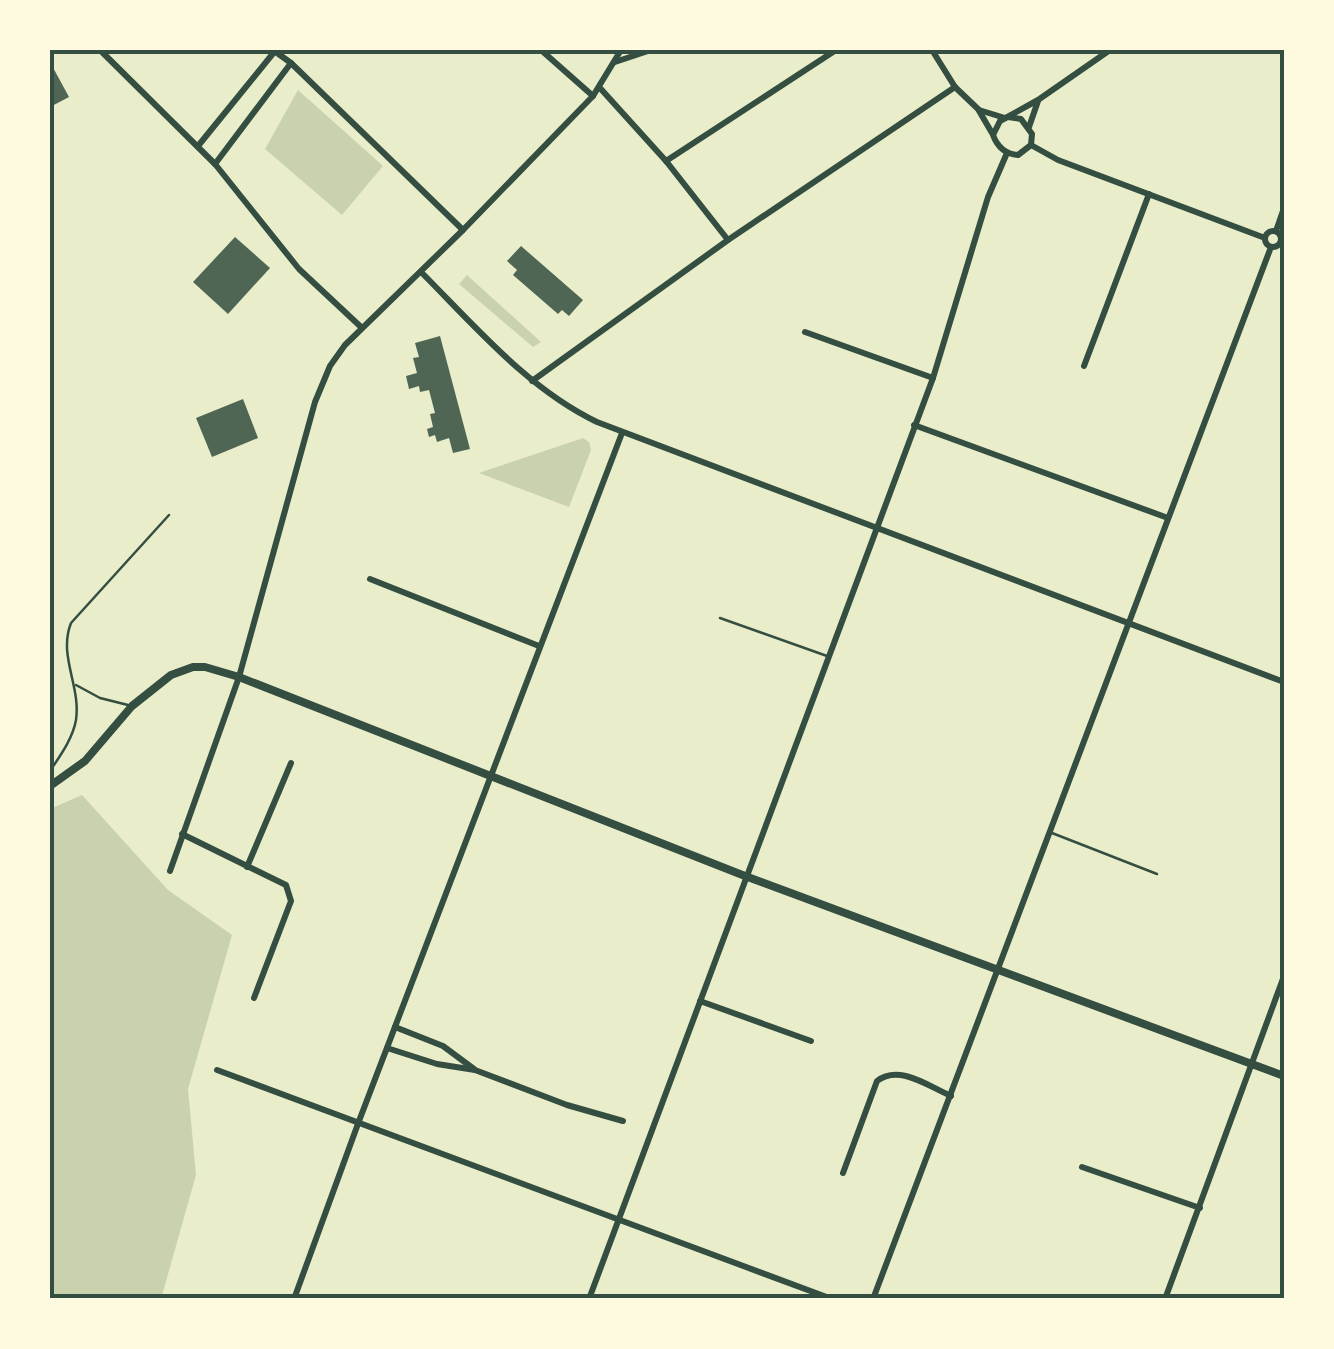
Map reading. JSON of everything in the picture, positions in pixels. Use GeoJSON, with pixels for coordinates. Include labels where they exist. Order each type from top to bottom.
{"type":"FeatureCollection","features":[{"type":"Feature","properties":{"kind":"street"},"geometry":{"type":"LineString","coordinates":[[100,50],[215,164],[299,268],[361,327]]}},
{"type":"Feature","properties":{"kind":"street"},"geometry":{"type":"LineString","coordinates":[[198,146],[274,50],[464,230]]}},
{"type":"Feature","properties":{"kind":"street"},"geometry":{"type":"LineString","coordinates":[[541,50],[593,96]]}},
{"type":"Feature","properties":{"kind":"street"},"geometry":{"type":"LineString","coordinates":[[170,871],[239,678],[315,402],[330,366],[361,327],[464,230],[593,96],[620,50]]}},
{"type":"Feature","properties":{"kind":"street"},"geometry":{"type":"LineString","coordinates":[[614,62],[652,50]]}},
{"type":"Feature","properties":{"kind":"street"},"geometry":{"type":"LineString","coordinates":[[666,161],[836,50]]}},
{"type":"Feature","properties":{"kind":"street"},"geometry":{"type":"LineString","coordinates":[[932,50],[955,87],[978,109],[1007,153],[1018,154],[1030,144],[1029,128],[1021,119],[978,109]]}},
{"type":"Feature","properties":{"kind":"street"},"geometry":{"type":"LineString","coordinates":[[994,135],[997,125],[1006,117],[1038,100],[1110,50]]}},
{"type":"Feature","properties":{"kind":"street"},"geometry":{"type":"LineString","coordinates":[[215,164],[291,63]]}},
{"type":"Feature","properties":{"kind":"street"},"geometry":{"type":"LineString","coordinates":[[532,380],[728,240],[955,87]]}},
{"type":"Feature","properties":{"kind":"street"},"geometry":{"type":"LineString","coordinates":[[600,88],[666,161],[728,240]]}},
{"type":"Feature","properties":{"kind":"street"},"geometry":{"type":"LineString","coordinates":[[1029,128],[1038,100]]}},
{"type":"Feature","properties":{"kind":"street"},"geometry":{"type":"LineString","coordinates":[[1030,144],[1058,160],[1265,238],[1271,247]]}},
{"type":"Feature","properties":{"kind":"street"},"geometry":{"type":"LineString","coordinates":[[589,1299],[933,378],[988,197],[1007,153]]}},
{"type":"Feature","properties":{"kind":"street"},"geometry":{"type":"LineString","coordinates":[[1084,366],[1149,194]]}},
{"type":"Feature","properties":{"kind":"street"},"geometry":{"type":"LineString","coordinates":[[1276,231],[1284,208]]}},
{"type":"Feature","properties":{"kind":"street"},"geometry":{"type":"LineString","coordinates":[[1265,238],[1276,231]]}},
{"type":"Feature","properties":{"kind":"street"},"geometry":{"type":"LineString","coordinates":[[1271,247],[1283,243],[1276,231]]}},
{"type":"Feature","properties":{"kind":"street"},"geometry":{"type":"LineString","coordinates":[[873,1299],[1271,247]]}},
{"type":"Feature","properties":{"kind":"street"},"geometry":{"type":"LineString","coordinates":[[421,272],[532,380],[568,408],[622,432],[1284,682]]}},
{"type":"Feature","properties":{"kind":"street"},"geometry":{"type":"LineString","coordinates":[[804,332],[933,378]]}},
{"type":"Feature","properties":{"kind":"street"},"geometry":{"type":"LineString","coordinates":[[914,425],[1168,518]]}},
{"type":"Feature","properties":{"kind":"street"},"geometry":{"type":"LineString","coordinates":[[294,1299],[358,1121],[622,432]]}},
{"type":"Feature","properties":{"kind":"street"},"geometry":{"type":"LineString","coordinates":[[370,579],[540,646]]}},
{"type":"Feature","properties":{"kind":"street"},"geometry":{"type":"LineString","coordinates":[[50,786],[85,761],[132,706],[171,675],[193,666],[239,678],[745,876],[1284,1076]]}},
{"type":"Feature","properties":{"kind":"street"},"geometry":{"type":"LineString","coordinates":[[247,867],[291,763]]}},
{"type":"Feature","properties":{"kind":"street"},"geometry":{"type":"LineString","coordinates":[[182,834],[286,886],[291,896],[254,998]]}},
{"type":"Feature","properties":{"kind":"street"},"geometry":{"type":"LineString","coordinates":[[1165,1299],[1284,976]]}},
{"type":"Feature","properties":{"kind":"street"},"geometry":{"type":"LineString","coordinates":[[700,1000],[811,1041]]}},
{"type":"Feature","properties":{"kind":"street"},"geometry":{"type":"LineString","coordinates":[[395,1027],[442,1046],[475,1070]]}},
{"type":"Feature","properties":{"kind":"street"},"geometry":{"type":"LineString","coordinates":[[387,1048],[437,1064],[475,1070],[567,1106],[623,1121]]}},
{"type":"Feature","properties":{"kind":"street"},"geometry":{"type":"LineString","coordinates":[[217,1070],[832,1299]]}},
{"type":"Feature","properties":{"kind":"street"},"geometry":{"type":"LineString","coordinates":[[843,1173],[877,1080],[887,1073],[898,1073],[951,1096]]}},
{"type":"Feature","properties":{"kind":"street"},"geometry":{"type":"LineString","coordinates":[[1082,1167],[1200,1208]]}},
{"type":"Feature","properties":{"kind":"lane"},"geometry":{"type":"LineString","coordinates":[[50,771],[74,728],[74,684],[66,661],[66,637],[71,623],[168,514]]}},
{"type":"Feature","properties":{"kind":"lane"},"geometry":{"type":"LineString","coordinates":[[720,618],[828,656]]}},
{"type":"Feature","properties":{"kind":"lane"},"geometry":{"type":"LineString","coordinates":[[74,684],[100,698],[132,706]]}},
{"type":"Feature","properties":{"kind":"lane"},"geometry":{"type":"LineString","coordinates":[[1050,833],[1157,874]]}},
{"type":"Feature","properties":{"kind":"green space"},"geometry":{"type":"Polygon","coordinates":[[[298,90],[383,166],[342,215],[265,149],[298,90]]]}},
{"type":"Feature","properties":{"kind":"green space"},"geometry":{"type":"Polygon","coordinates":[[[467,275],[541,342],[533,347],[459,284],[467,275]]]}},
{"type":"Feature","properties":{"kind":"green space"},"geometry":{"type":"Polygon","coordinates":[[[583,438],[591,450],[569,507],[479,473],[583,438]]]}},
{"type":"Feature","properties":{"kind":"green space"},"geometry":{"type":"Polygon","coordinates":[[[82,795],[168,890],[232,935],[188,1089],[196,1175],[161,1299],[50,1299],[50,809],[82,795]]]}},
{"type":"Feature","properties":{"kind":"building"},"geometry":{"type":"Polygon","coordinates":[[[50,62],[69,97],[50,107],[50,62]]]}},
{"type":"Feature","properties":{"kind":"building"},"geometry":{"type":"Polygon","coordinates":[[[235,237],[270,268],[228,314],[193,282],[235,237]]]}},
{"type":"Feature","properties":{"kind":"building"},"geometry":{"type":"Polygon","coordinates":[[[521,246],[583,300],[569,316],[562,310],[558,314],[513,275],[517,270],[507,261],[521,246]]]}},
{"type":"Feature","properties":{"kind":"building"},"geometry":{"type":"Polygon","coordinates":[[[440,336],[470,449],[453,453],[449,438],[437,442],[435,435],[429,437],[427,429],[433,427],[430,414],[435,413],[429,390],[420,392],[419,386],[409,389],[406,376],[417,373],[413,358],[419,357],[415,343],[440,336]]]}},
{"type":"Feature","properties":{"kind":"building"},"geometry":{"type":"Polygon","coordinates":[[[243,399],[258,438],[212,457],[196,418],[243,399]]]}}]}
